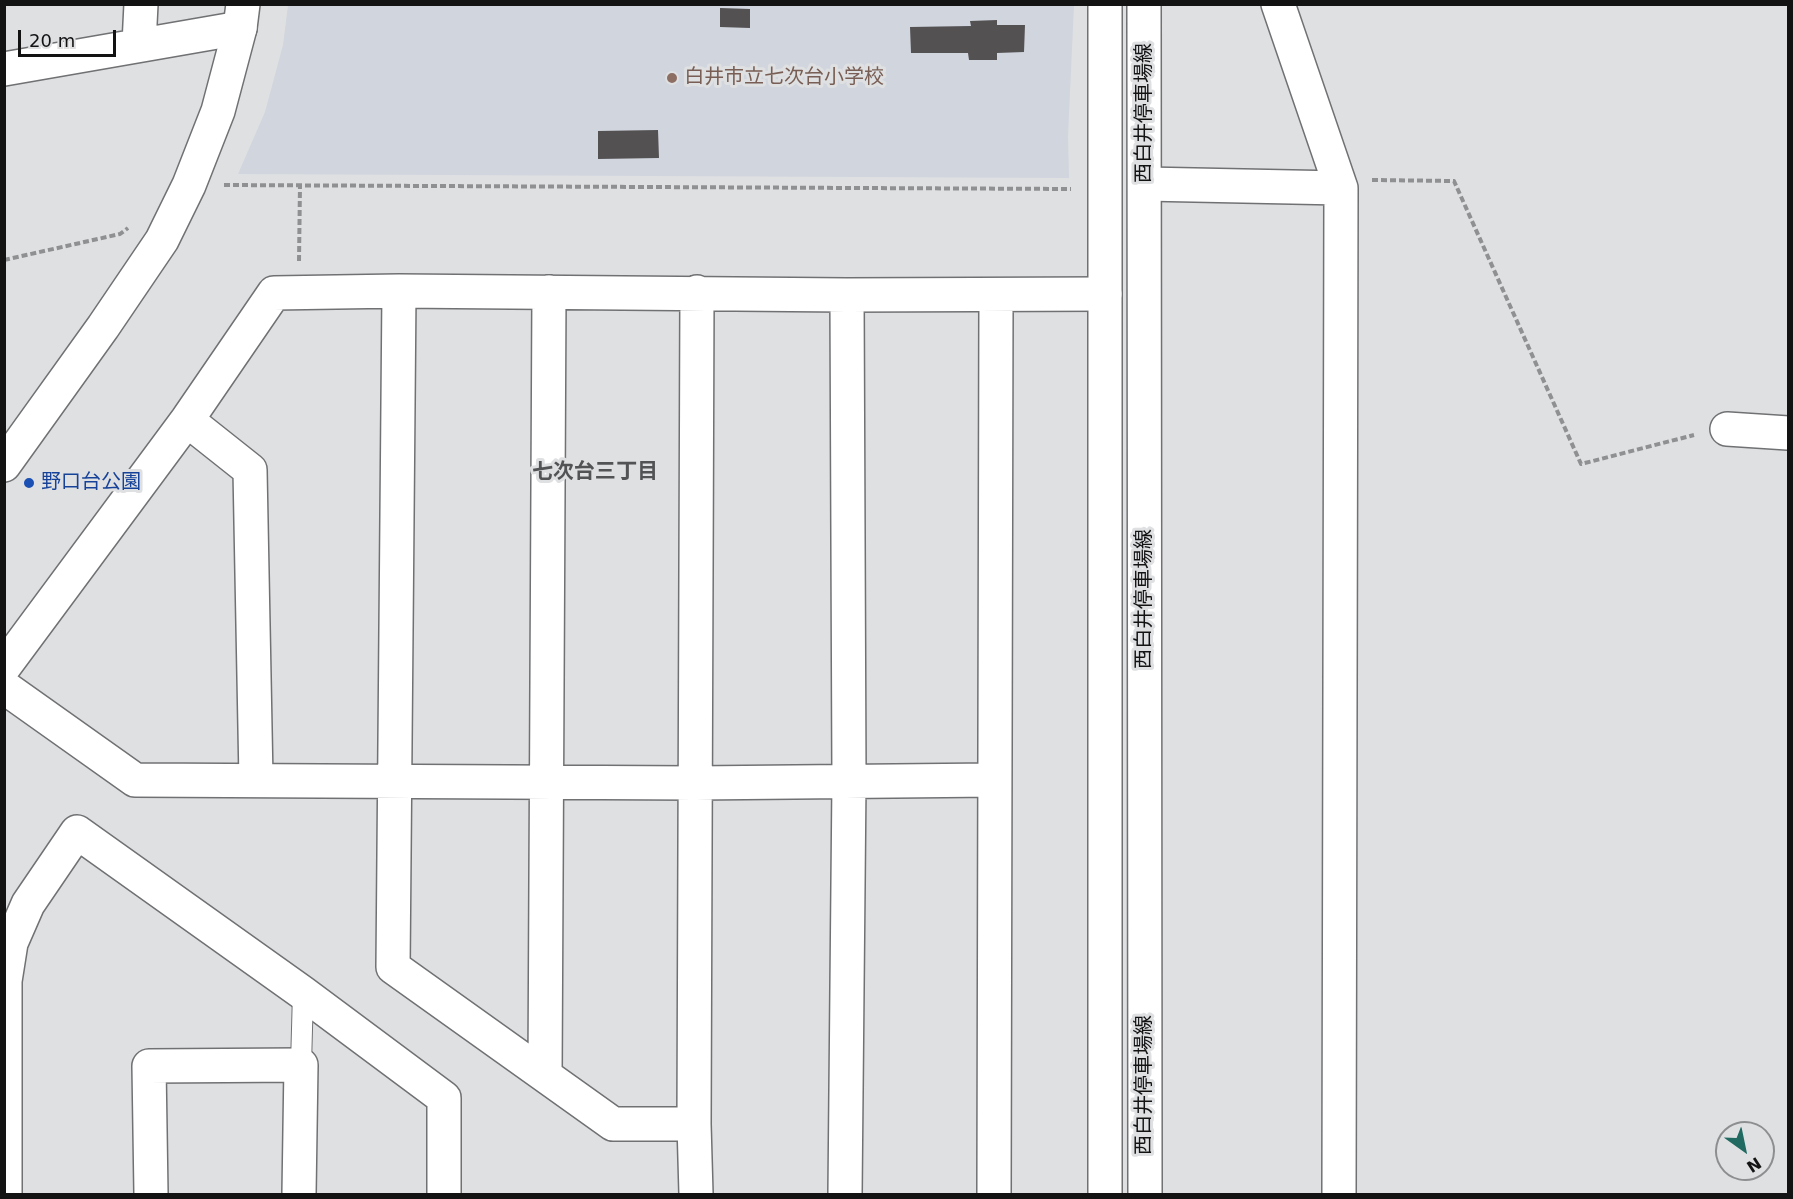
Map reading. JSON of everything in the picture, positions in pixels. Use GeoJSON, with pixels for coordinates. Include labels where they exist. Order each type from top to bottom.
{"type":"FeatureCollection","features":[{"type":"Feature","properties":{"kind":"street"},"geometry":{"type":"LineString","coordinates":[[139,45],[141,4]]}},
{"type":"Feature","properties":{"kind":"street","name":"西白井停車場線"},"geometry":{"type":"LineString","coordinates":[[1105,4],[1105,1194]]}},
{"type":"Feature","properties":{"kind":"street","name":"西白井停車場線"},"geometry":{"type":"LineString","coordinates":[[1144,4],[1145,1194]]}},
{"type":"Feature","properties":{"kind":"street"},"geometry":{"type":"LineString","coordinates":[[1278,4],[1341,188],[1338,1194]]}},
{"type":"Feature","properties":{"kind":"street"},"geometry":{"type":"LineString","coordinates":[[4,69],[139,45],[242,16],[218,111],[189,185],[162,240],[4,465]]}},
{"type":"Feature","properties":{"kind":"street"},"geometry":{"type":"LineString","coordinates":[[1145,184],[1341,188]]}},
{"type":"Feature","properties":{"kind":"street"},"geometry":{"type":"LineString","coordinates":[[4,667],[187,420],[274,293],[399,291],[847,295],[1105,294]]}},
{"type":"Feature","properties":{"kind":"street"},"geometry":{"type":"LineString","coordinates":[[399,291],[393,968],[613,1124],[693,1124]]}},
{"type":"Feature","properties":{"kind":"street"},"geometry":{"type":"LineString","coordinates":[[545,1076],[549,292]]}},
{"type":"Feature","properties":{"kind":"street"},"geometry":{"type":"LineString","coordinates":[[696,1194],[693,1124],[697,292]]}},
{"type":"Feature","properties":{"kind":"street"},"geometry":{"type":"LineString","coordinates":[[845,1194],[849,781],[847,295]]}},
{"type":"Feature","properties":{"kind":"street"},"geometry":{"type":"LineString","coordinates":[[994,1194],[996,295]]}},
{"type":"Feature","properties":{"kind":"street"},"geometry":{"type":"LineString","coordinates":[[187,420],[250,470],[256,780]]}},
{"type":"Feature","properties":{"kind":"street"},"geometry":{"type":"LineString","coordinates":[[1727,429],[1788,433]]}},
{"type":"Feature","properties":{"kind":"street"},"geometry":{"type":"LineString","coordinates":[[4,687],[135,780],[694,783],[994,780]]}},
{"type":"Feature","properties":{"kind":"street"},"geometry":{"type":"LineString","coordinates":[[5,1194],[5,981],[11,943],[28,904],[77,832],[303,993],[444,1098],[444,1194]]}},
{"type":"Feature","properties":{"kind":"street"},"geometry":{"type":"LineString","coordinates":[[151,1194],[149,1066],[301,1065],[299,1194]]}},
{"type":"Feature","properties":{"kind":"lane"},"geometry":{"type":"LineString","coordinates":[[301,1065],[303,993]]}},
{"type":"Feature","properties":{"kind":"path"},"geometry":{"type":"LineString","coordinates":[[1341,188],[1360,179],[1454,181],[1581,464],[1727,429]]}},
{"type":"Feature","properties":{"kind":"path"},"geometry":{"type":"LineString","coordinates":[[189,185],[1079,189]]}},
{"type":"Feature","properties":{"kind":"path"},"geometry":{"type":"LineString","coordinates":[[299,292],[300,185]]}},
{"type":"Feature","properties":{"kind":"path"},"geometry":{"type":"LineString","coordinates":[[4,260],[120,234],[129,228]]}},
{"type":"Feature","properties":{"kind":"shaded area","name":"白井市立七次台小学校"},"geometry":{"type":"Polygon","coordinates":[[[288,5],[1074,5],[1068,136],[1069,178],[238,174],[265,112],[283,45],[288,5]]]}},
{"type":"Feature","properties":{"kind":"building"},"geometry":{"type":"Polygon","coordinates":[[[720,8],[750,9],[750,28],[720,27],[720,8]]]}},
{"type":"Feature","properties":{"kind":"building"},"geometry":{"type":"Polygon","coordinates":[[[997,20],[997,25],[1025,25],[1024,52],[997,53],[997,60],[969,60],[968,53],[911,53],[910,27],[971,26],[970,21],[997,20]]]}},
{"type":"Feature","properties":{"kind":"building"},"geometry":{"type":"Polygon","coordinates":[[[658,130],[659,158],[598,159],[598,131],[658,130]]]}},
{"type":"Feature","properties":{"kind":"place","name":"白井市立七次台小学校"},"geometry":{"type":"Point","coordinates":[672,78]}},
{"type":"Feature","properties":{"kind":"place","name":"野口台公園"},"geometry":{"type":"Point","coordinates":[29,483]}},
{"type":"Feature","properties":{"kind":"district","name":"七次台三丁目"},"geometry":{"type":"Point","coordinates":[595,473]}}]}
